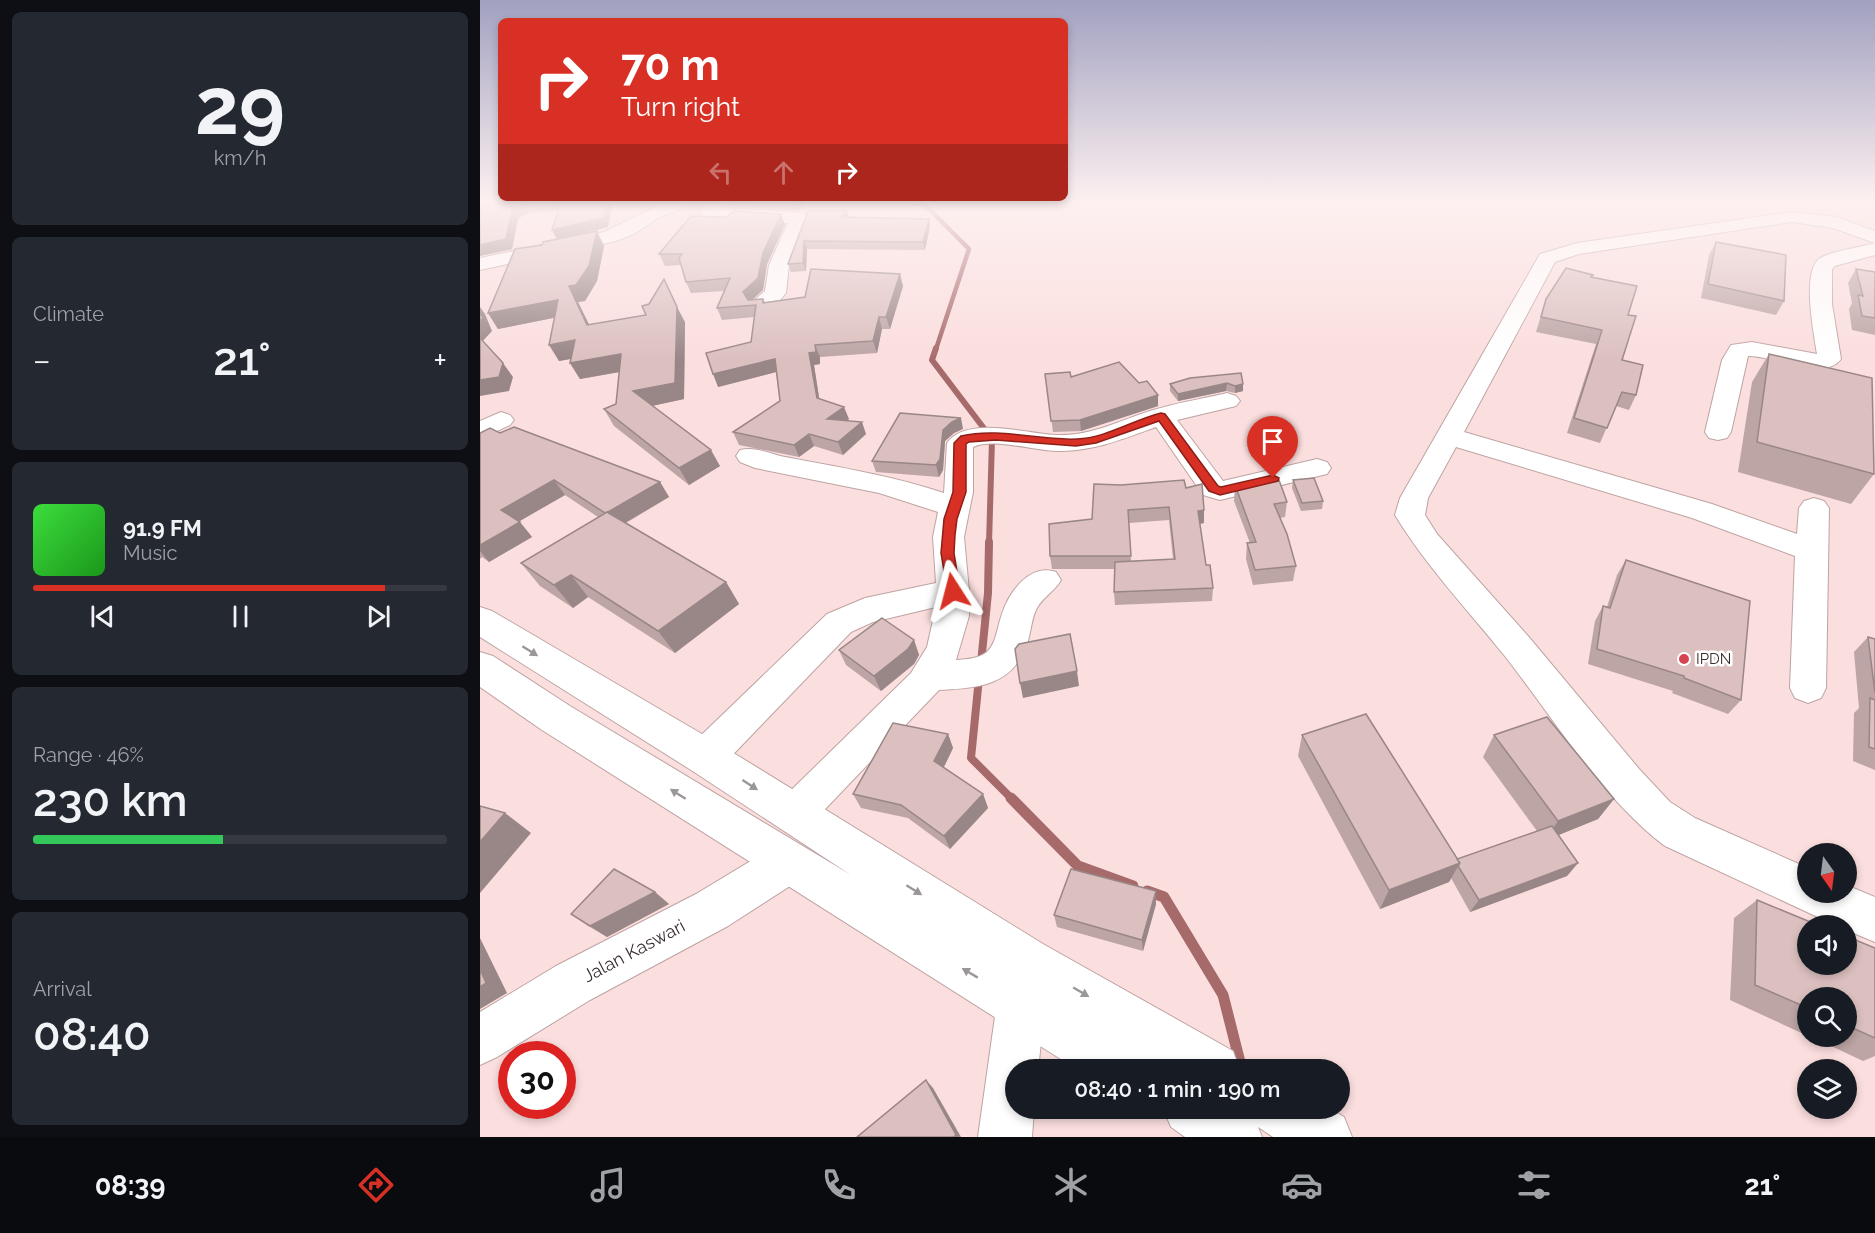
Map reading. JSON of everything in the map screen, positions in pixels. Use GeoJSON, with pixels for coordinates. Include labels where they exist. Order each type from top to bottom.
{"type":"FeatureCollection","features":[{"type":"Feature","properties":{"kind":"main road"},"geometry":{"type":"LineString","coordinates":[[480,620],[794,814],[1024,982],[1114,1059]]}},
{"type":"Feature","properties":{"kind":"main road"},"geometry":{"type":"LineString","coordinates":[[480,667],[556,718],[789,862],[1024,982],[1164,1059]]}},
{"type":"Feature","properties":{"kind":"main road"},"geometry":{"type":"LineString","coordinates":[[556,718],[594,691]]}},
{"type":"Feature","properties":{"kind":"main road"},"geometry":{"type":"LineString","coordinates":[[1224,1119],[1234,1137]]}},
{"type":"Feature","properties":{"kind":"main road"},"geometry":{"type":"LineString","coordinates":[[1295,1119],[1324,1137]]}},
{"type":"Feature","properties":{"kind":"street"},"geometry":{"type":"LineString","coordinates":[[480,264],[527,254]]}},
{"type":"Feature","properties":{"kind":"street"},"geometry":{"type":"LineString","coordinates":[[761,304],[775,293],[779,265],[784,254]]}},
{"type":"Feature","properties":{"kind":"street"},"geometry":{"type":"LineString","coordinates":[[1560,254],[1547,258],[1414,498],[1410,515],[1426,541],[1516,646],[1626,783],[1656,815],[1680,832],[1797,885]]}},
{"type":"Feature","properties":{"kind":"street"},"geometry":{"type":"LineString","coordinates":[[1718,432],[1734,360],[1739,350],[1752,349],[1819,362],[1829,359],[1821,304],[1822,268],[1828,262],[1857,254]]}},
{"type":"Feature","properties":{"kind":"street"},"geometry":{"type":"LineString","coordinates":[[940,676],[950,628],[953,591],[947,553],[950,519],[959,492],[960,443],[965,438],[988,437],[1058,443],[1092,441],[1161,416],[1227,401]]}},
{"type":"Feature","properties":{"kind":"street"},"geometry":{"type":"LineString","coordinates":[[1161,416],[1213,488],[1220,491],[1317,468]]}},
{"type":"Feature","properties":{"kind":"street"},"geometry":{"type":"LineString","coordinates":[[1449,436],[1702,511],[1810,550]]}},
{"type":"Feature","properties":{"kind":"street"},"geometry":{"type":"LineString","coordinates":[[750,456],[776,465],[911,492],[954,507]]}},
{"type":"Feature","properties":{"kind":"street"},"geometry":{"type":"LineString","coordinates":[[1808,688],[1810,550],[1814,508]]}},
{"type":"Feature","properties":{"kind":"street"},"geometry":{"type":"LineString","coordinates":[[794,814],[940,676],[989,668],[1001,660],[1006,653],[1022,604],[1045,580]]}},
{"type":"Feature","properties":{"kind":"street"},"geometry":{"type":"LineString","coordinates":[[705,757],[839,623],[865,611],[953,591]]}},
{"type":"Feature","properties":{"kind":"street","name":"Jalan Kaswari"},"geometry":{"type":"LineString","coordinates":[[480,1040],[573,983],[712,910],[789,862]]}},
{"type":"Feature","properties":{"kind":"street"},"geometry":{"type":"LineString","coordinates":[[1837,903],[1875,920]]}},
{"type":"Feature","properties":{"kind":"street"},"geometry":{"type":"LineString","coordinates":[[1005,1137],[1024,982]]}},
{"type":"Feature","properties":{"kind":"building"},"geometry":{"type":"Polygon","coordinates":[[[513,254],[592,254],[589,266],[576,285],[569,286],[587,325],[646,315],[642,306],[649,304],[664,279],[677,307],[675,383],[633,391],[711,450],[679,468],[604,409],[616,404],[621,354],[570,363],[575,340],[549,345],[558,300],[488,313],[513,254]]]}},
{"type":"Feature","properties":{"kind":"building"},"geometry":{"type":"Polygon","coordinates":[[[682,254],[763,254],[758,278],[743,292],[748,300],[763,299],[763,303],[805,297],[811,269],[900,274],[886,317],[879,317],[873,341],[815,345],[816,352],[809,353],[817,398],[844,407],[827,419],[862,422],[838,442],[809,434],[794,445],[733,432],[780,401],[775,359],[713,374],[706,353],[751,342],[756,305],[717,308],[730,278],[686,282],[679,258],[682,254]]]}},
{"type":"Feature","properties":{"kind":"building"},"geometry":{"type":"Polygon","coordinates":[[[792,254],[803,254],[803,263],[788,264],[792,254]]]}},
{"type":"Feature","properties":{"kind":"building"},"geometry":{"type":"Polygon","coordinates":[[[1714,254],[1786,255],[1784,301],[1708,284],[1714,254]]]}},
{"type":"Feature","properties":{"kind":"building"},"geometry":{"type":"Polygon","coordinates":[[[1566,268],[1593,275],[1591,277],[1637,286],[1628,315],[1636,316],[1622,360],[1643,365],[1636,395],[1622,392],[1607,428],[1574,418],[1602,330],[1541,317],[1546,299],[1566,268]]]}},
{"type":"Feature","properties":{"kind":"building"},"geometry":{"type":"Polygon","coordinates":[[[1856,269],[1875,272],[1875,318],[1862,316],[1858,295],[1863,296],[1856,269]]]}},
{"type":"Feature","properties":{"kind":"building"},"geometry":{"type":"Polygon","coordinates":[[[480,338],[503,363],[499,377],[480,380],[480,338]]]}},
{"type":"Feature","properties":{"kind":"building"},"geometry":{"type":"Polygon","coordinates":[[[1769,354],[1872,378],[1874,474],[1757,442],[1769,354]]]}},
{"type":"Feature","properties":{"kind":"building"},"geometry":{"type":"Polygon","coordinates":[[[1119,362],[1139,383],[1147,381],[1158,395],[1080,420],[1051,421],[1045,374],[1070,372],[1071,377],[1119,362]]]}},
{"type":"Feature","properties":{"kind":"building"},"geometry":{"type":"Polygon","coordinates":[[[1241,373],[1243,384],[1235,386],[1227,383],[1178,394],[1170,384],[1190,378],[1241,373]]]}},
{"type":"Feature","properties":{"kind":"building"},"geometry":{"type":"Polygon","coordinates":[[[900,413],[961,418],[943,430],[940,459],[936,465],[872,461],[900,413]]]}},
{"type":"Feature","properties":{"kind":"building"},"geometry":{"type":"Polygon","coordinates":[[[514,427],[660,482],[605,513],[554,480],[501,510],[520,522],[480,545],[480,433],[490,428],[500,433],[514,427]]]}},
{"type":"Feature","properties":{"kind":"building"},"geometry":{"type":"Polygon","coordinates":[[[1314,478],[1323,501],[1302,503],[1293,480],[1314,478]]]}},
{"type":"Feature","properties":{"kind":"building"},"geometry":{"type":"Polygon","coordinates":[[[1184,480],[1186,488],[1202,484],[1204,510],[1198,511],[1206,565],[1210,565],[1213,588],[1114,592],[1115,562],[1175,559],[1169,507],[1128,510],[1131,556],[1050,556],[1049,524],[1092,519],[1094,484],[1121,485],[1184,480]]]}},
{"type":"Feature","properties":{"kind":"building"},"geometry":{"type":"Polygon","coordinates":[[[1279,480],[1287,502],[1274,504],[1287,534],[1296,566],[1255,570],[1247,543],[1256,542],[1235,485],[1279,480]]]}},
{"type":"Feature","properties":{"kind":"building"},"geometry":{"type":"Polygon","coordinates":[[[607,512],[726,582],[658,631],[571,575],[554,585],[521,563],[607,512]]]}},
{"type":"Feature","properties":{"kind":"building"},"geometry":{"type":"Polygon","coordinates":[[[1626,560],[1750,601],[1741,700],[1684,678],[1684,676],[1597,649],[1603,606],[1610,608],[1626,560]]]}},
{"type":"Feature","properties":{"kind":"building"},"geometry":{"type":"Polygon","coordinates":[[[882,618],[914,640],[908,649],[874,676],[839,650],[882,618]]]}},
{"type":"Feature","properties":{"kind":"building"},"geometry":{"type":"Polygon","coordinates":[[[1070,634],[1077,671],[1020,683],[1015,649],[1019,644],[1070,634]]]}},
{"type":"Feature","properties":{"kind":"building"},"geometry":{"type":"Polygon","coordinates":[[[1868,637],[1875,639],[1875,693],[1868,637]]]}},
{"type":"Feature","properties":{"kind":"building"},"geometry":{"type":"Polygon","coordinates":[[[1870,698],[1875,700],[1875,749],[1869,747],[1870,698]]]}},
{"type":"Feature","properties":{"kind":"building"},"geometry":{"type":"Polygon","coordinates":[[[1366,714],[1460,863],[1389,890],[1302,735],[1366,714]]]}},
{"type":"Feature","properties":{"kind":"building"},"geometry":{"type":"Polygon","coordinates":[[[1547,717],[1614,799],[1558,821],[1494,735],[1547,717]]]}},
{"type":"Feature","properties":{"kind":"building"},"geometry":{"type":"Polygon","coordinates":[[[893,723],[948,734],[934,761],[983,794],[944,836],[901,805],[853,794],[893,723]]]}},
{"type":"Feature","properties":{"kind":"building"},"geometry":{"type":"Polygon","coordinates":[[[480,806],[505,813],[480,842],[480,806]]]}},
{"type":"Feature","properties":{"kind":"building"},"geometry":{"type":"Polygon","coordinates":[[[1552,826],[1578,863],[1479,900],[1458,866],[1460,863],[1457,859],[1552,826]]]}},
{"type":"Feature","properties":{"kind":"building"},"geometry":{"type":"Polygon","coordinates":[[[614,869],[655,892],[590,926],[571,914],[614,869]]]}},
{"type":"Feature","properties":{"kind":"building"},"geometry":{"type":"Polygon","coordinates":[[[1071,869],[1156,891],[1142,940],[1054,915],[1071,869]]]}},
{"type":"Feature","properties":{"kind":"building"},"geometry":{"type":"Polygon","coordinates":[[[1757,900],[1797,917],[1797,975],[1857,975],[1857,941],[1875,948],[1875,1038],[1857,1030],[1857,987],[1797,987],[1797,1003],[1755,985],[1757,900]]]}},
{"type":"Feature","properties":{"kind":"building"},"geometry":{"type":"Polygon","coordinates":[[[480,969],[486,983],[480,987],[480,969]]]}},
{"type":"Feature","properties":{"kind":"building"},"geometry":{"type":"Polygon","coordinates":[[[926,1080],[956,1135],[953,1137],[857,1137],[926,1080]]]}},
{"type":"Feature","properties":{"kind":"waterway"},"geometry":{"type":"LineString","coordinates":[[936,349],[967,254]]}},
{"type":"Feature","properties":{"kind":"waterway"},"geometry":{"type":"LineString","coordinates":[[936,348],[932,360],[992,439],[989,544]]}},
{"type":"Feature","properties":{"kind":"waterway"},"geometry":{"type":"LineString","coordinates":[[981,663],[988,593],[989,542]]}},
{"type":"Feature","properties":{"kind":"waterway"},"geometry":{"type":"LineString","coordinates":[[979,678],[971,758],[1011,798]]}},
{"type":"Feature","properties":{"kind":"waterway"},"geometry":{"type":"LineString","coordinates":[[1011,798],[1078,866],[1133,886]]}},
{"type":"Feature","properties":{"kind":"waterway"},"geometry":{"type":"LineString","coordinates":[[1147,891],[1164,897],[1223,995],[1239,1059]]}},
{"type":"Feature","properties":{"kind":"place","name":"IPDN"},"geometry":{"type":"Point","coordinates":[1684,659]}},
{"type":"Feature","properties":{"kind":"route"},"geometry":{"type":"LineString","coordinates":[[953,591],[947,553],[948,535],[950,519],[958,502],[960,443],[965,438],[996,436],[1076,443],[1092,441],[1128,430],[1161,416],[1213,488],[1220,491],[1273,478]]}}]}
